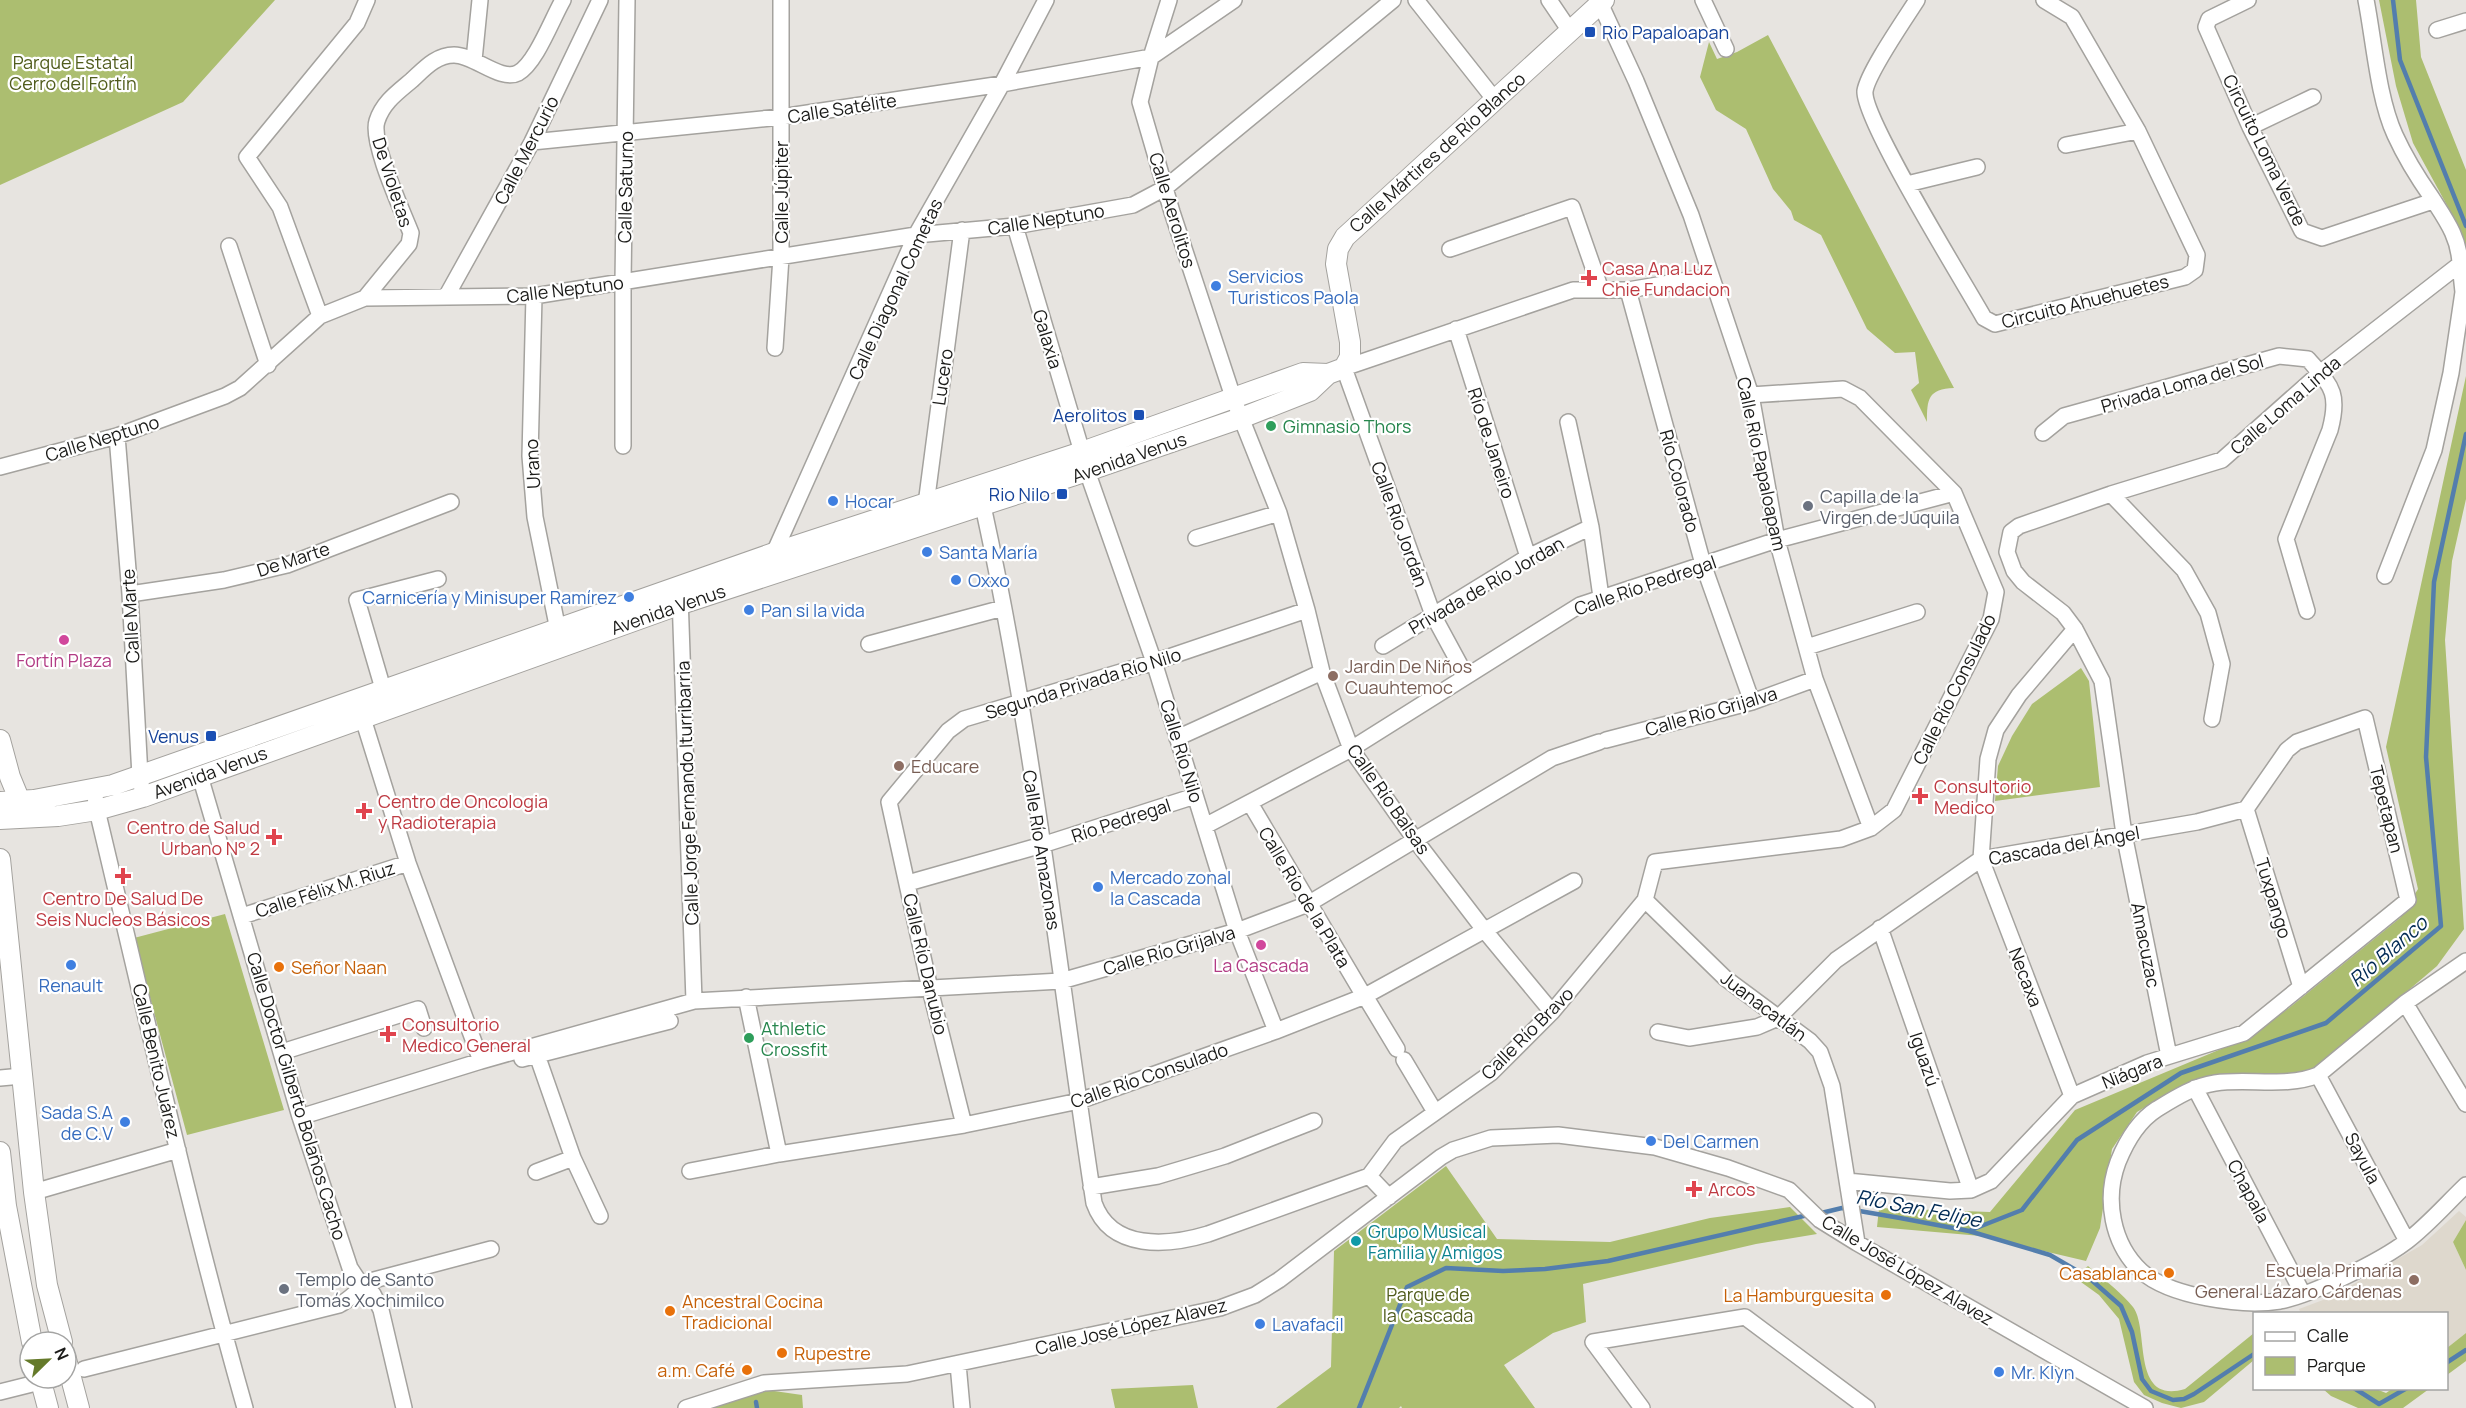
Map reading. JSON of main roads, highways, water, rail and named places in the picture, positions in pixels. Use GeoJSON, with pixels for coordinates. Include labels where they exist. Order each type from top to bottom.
{"type":"FeatureCollection","features":[{"type":"Feature","properties":{"kind":"main road","name":"Calle Mártires de Río Blanco"},"geometry":{"type":"LineString","coordinates":[[1336,371],[1348,364],[1351,353],[1336,264],[1341,242],[1602,2]]}},
{"type":"Feature","properties":{"kind":"main road","name":"Avenida Venus"},"geometry":{"type":"LineString","coordinates":[[15,807],[97,810],[143,796],[200,776],[558,630],[926,525],[984,506],[1087,471],[1238,409],[1304,374],[1336,371]]}},
{"type":"Feature","properties":{"kind":"main road","name":"Avenida Venus"},"geometry":{"type":"LineString","coordinates":[[386,699],[680,595],[774,553],[1082,452],[1238,409]]}},
{"type":"Feature","properties":{"kind":"main road","name":"Avenida Venus"},"geometry":{"type":"LineString","coordinates":[[0,819],[15,807],[140,776],[360,709]]}},
{"type":"Feature","properties":{"kind":"main road"},"geometry":{"type":"LineString","coordinates":[[0,740],[15,807]]}},
{"type":"Feature","properties":{"kind":"main road"},"geometry":{"type":"LineString","coordinates":[[0,859],[34,1192],[47,1285],[59,1330]]}},
{"type":"Feature","properties":{"kind":"main road"},"geometry":{"type":"LineString","coordinates":[[0,1152],[3,1206],[29,1330]]}},
{"type":"Feature","properties":{"kind":"main road"},"geometry":{"type":"LineString","coordinates":[[48,1408],[55,1390]]}},
{"type":"Feature","properties":{"kind":"main road"},"geometry":{"type":"LineString","coordinates":[[69,1390],[79,1408]]}},
{"type":"Feature","properties":{"kind":"waterway","name":"Río Blanco"},"geometry":{"type":"LineString","coordinates":[[2393,0],[2400,60],[2466,226]]}},
{"type":"Feature","properties":{"kind":"waterway","name":"Río Blanco"},"geometry":{"type":"LineString","coordinates":[[1971,1230],[2022,1210],[2077,1140],[2181,1073],[2326,1023],[2441,926],[2426,757],[2434,582],[2466,434]]}},
{"type":"Feature","properties":{"kind":"waterway","name":"Río San Felipe"},"geometry":{"type":"LineString","coordinates":[[1817,1214],[1842,1208],[1900,1218],[1969,1231],[2050,1255],[2088,1277],[2121,1306],[2132,1332],[2142,1379],[2151,1391],[2173,1400],[2184,1399],[2194,1394],[2253,1355]]}},
{"type":"Feature","properties":{"kind":"waterway","name":"Río San Felipe"},"geometry":{"type":"LineString","coordinates":[[1359,1408],[1407,1287],[1446,1268],[1503,1271],[1545,1269],[1608,1261],[1808,1215]]}},
{"type":"Feature","properties":{"kind":"waterway","name":"Río San Felipe"},"geometry":{"type":"LineString","coordinates":[[2448,1362],[2466,1350]]}},
{"type":"Feature","properties":{"kind":"waterway","name":"Río San Felipe"},"geometry":{"type":"LineString","coordinates":[[2357,1390],[2379,1404],[2404,1390]]}},
{"type":"Feature","properties":{"kind":"waterway"},"geometry":{"type":"LineString","coordinates":[[756,1402],[757,1408]]}},
{"type":"Feature","properties":{"kind":"place","name":"Rio Papaloapan"},"geometry":{"type":"Point","coordinates":[1590,32]}},
{"type":"Feature","properties":{"kind":"place","name":"Casa Ana Luz Chie Fundacion"},"geometry":{"type":"Point","coordinates":[1589,278]}},
{"type":"Feature","properties":{"kind":"place","name":"Servicios Turisticos Paola"},"geometry":{"type":"Point","coordinates":[1216,286]}},
{"type":"Feature","properties":{"kind":"place","name":"Aerolitos"},"geometry":{"type":"Point","coordinates":[1139,415]}},
{"type":"Feature","properties":{"kind":"place","name":"Gimnasio Thors"},"geometry":{"type":"Point","coordinates":[1271,426]}},
{"type":"Feature","properties":{"kind":"place","name":"Rio Nilo"},"geometry":{"type":"Point","coordinates":[1062,494]}},
{"type":"Feature","properties":{"kind":"place","name":"Hocar"},"geometry":{"type":"Point","coordinates":[833,501]}},
{"type":"Feature","properties":{"kind":"place","name":"Capilla de la Virgen de Juquila"},"geometry":{"type":"Point","coordinates":[1808,506]}},
{"type":"Feature","properties":{"kind":"place","name":"Santa María"},"geometry":{"type":"Point","coordinates":[927,552]}},
{"type":"Feature","properties":{"kind":"place","name":"Oxxo"},"geometry":{"type":"Point","coordinates":[956,580]}},
{"type":"Feature","properties":{"kind":"place","name":"Carnicería y Minisuper Ramírez"},"geometry":{"type":"Point","coordinates":[629,597]}},
{"type":"Feature","properties":{"kind":"place","name":"Pan si la vida"},"geometry":{"type":"Point","coordinates":[749,610]}},
{"type":"Feature","properties":{"kind":"place","name":"Fortín Plaza"},"geometry":{"type":"Point","coordinates":[64,640]}},
{"type":"Feature","properties":{"kind":"place","name":"Jardin De Niños Cuauhtemoc"},"geometry":{"type":"Point","coordinates":[1333,676]}},
{"type":"Feature","properties":{"kind":"place","name":"Venus"},"geometry":{"type":"Point","coordinates":[211,736]}},
{"type":"Feature","properties":{"kind":"place","name":"Educare"},"geometry":{"type":"Point","coordinates":[899,766]}},
{"type":"Feature","properties":{"kind":"place","name":"Consultorio Medico"},"geometry":{"type":"Point","coordinates":[1920,796]}},
{"type":"Feature","properties":{"kind":"place","name":"Centro de Oncologia y Radioterapia"},"geometry":{"type":"Point","coordinates":[364,811]}},
{"type":"Feature","properties":{"kind":"place","name":"Centro de Salud Urbano N° 2"},"geometry":{"type":"Point","coordinates":[274,837]}},
{"type":"Feature","properties":{"kind":"place","name":"Centro De Salud De Seis Nucleos Básicos"},"geometry":{"type":"Point","coordinates":[123,876]}},
{"type":"Feature","properties":{"kind":"place","name":"Mercado zonal la Cascada"},"geometry":{"type":"Point","coordinates":[1098,887]}},
{"type":"Feature","properties":{"kind":"place","name":"La Cascada"},"geometry":{"type":"Point","coordinates":[1261,945]}},
{"type":"Feature","properties":{"kind":"place","name":"Renault"},"geometry":{"type":"Point","coordinates":[71,965]}},
{"type":"Feature","properties":{"kind":"place","name":"Señor Naan"},"geometry":{"type":"Point","coordinates":[279,967]}},
{"type":"Feature","properties":{"kind":"place","name":"Consultorio Medico General"},"geometry":{"type":"Point","coordinates":[388,1034]}},
{"type":"Feature","properties":{"kind":"place","name":"Athletic Crossfit"},"geometry":{"type":"Point","coordinates":[749,1038]}},
{"type":"Feature","properties":{"kind":"place","name":"Sada S.A de C.V"},"geometry":{"type":"Point","coordinates":[125,1122]}},
{"type":"Feature","properties":{"kind":"place","name":"Del Carmen"},"geometry":{"type":"Point","coordinates":[1651,1141]}},
{"type":"Feature","properties":{"kind":"place","name":"Arcos"},"geometry":{"type":"Point","coordinates":[1694,1189]}},
{"type":"Feature","properties":{"kind":"place","name":"Grupo Musical Familia y Amigos"},"geometry":{"type":"Point","coordinates":[1356,1241]}},
{"type":"Feature","properties":{"kind":"place","name":"Casablanca"},"geometry":{"type":"Point","coordinates":[2169,1273]}},
{"type":"Feature","properties":{"kind":"place","name":"Escuela Primaria General Lázaro Cárdenas"},"geometry":{"type":"Point","coordinates":[2414,1280]}},
{"type":"Feature","properties":{"kind":"place","name":"Templo de Santo Tomás Xochimilco"},"geometry":{"type":"Point","coordinates":[284,1289]}},
{"type":"Feature","properties":{"kind":"place","name":"La Hamburguesita"},"geometry":{"type":"Point","coordinates":[1886,1295]}},
{"type":"Feature","properties":{"kind":"place","name":"Ancestral Cocina Tradicional"},"geometry":{"type":"Point","coordinates":[670,1311]}},
{"type":"Feature","properties":{"kind":"place","name":"Lavafacil"},"geometry":{"type":"Point","coordinates":[1260,1324]}},
{"type":"Feature","properties":{"kind":"place","name":"Rupestre"},"geometry":{"type":"Point","coordinates":[782,1353]}},
{"type":"Feature","properties":{"kind":"place","name":"a.m. Café"},"geometry":{"type":"Point","coordinates":[747,1370]}},
{"type":"Feature","properties":{"kind":"place","name":"Mr. Klyn"},"geometry":{"type":"Point","coordinates":[1999,1372]}},
{"type":"Feature","properties":{"kind":"park label","name":"Parque Estatal Cerro del Fortín"},"geometry":{"type":"Point","coordinates":[73,72]}},
{"type":"Feature","properties":{"kind":"park label","name":"Parque de la Cascada"},"geometry":{"type":"Point","coordinates":[1428,1304]}}]}
